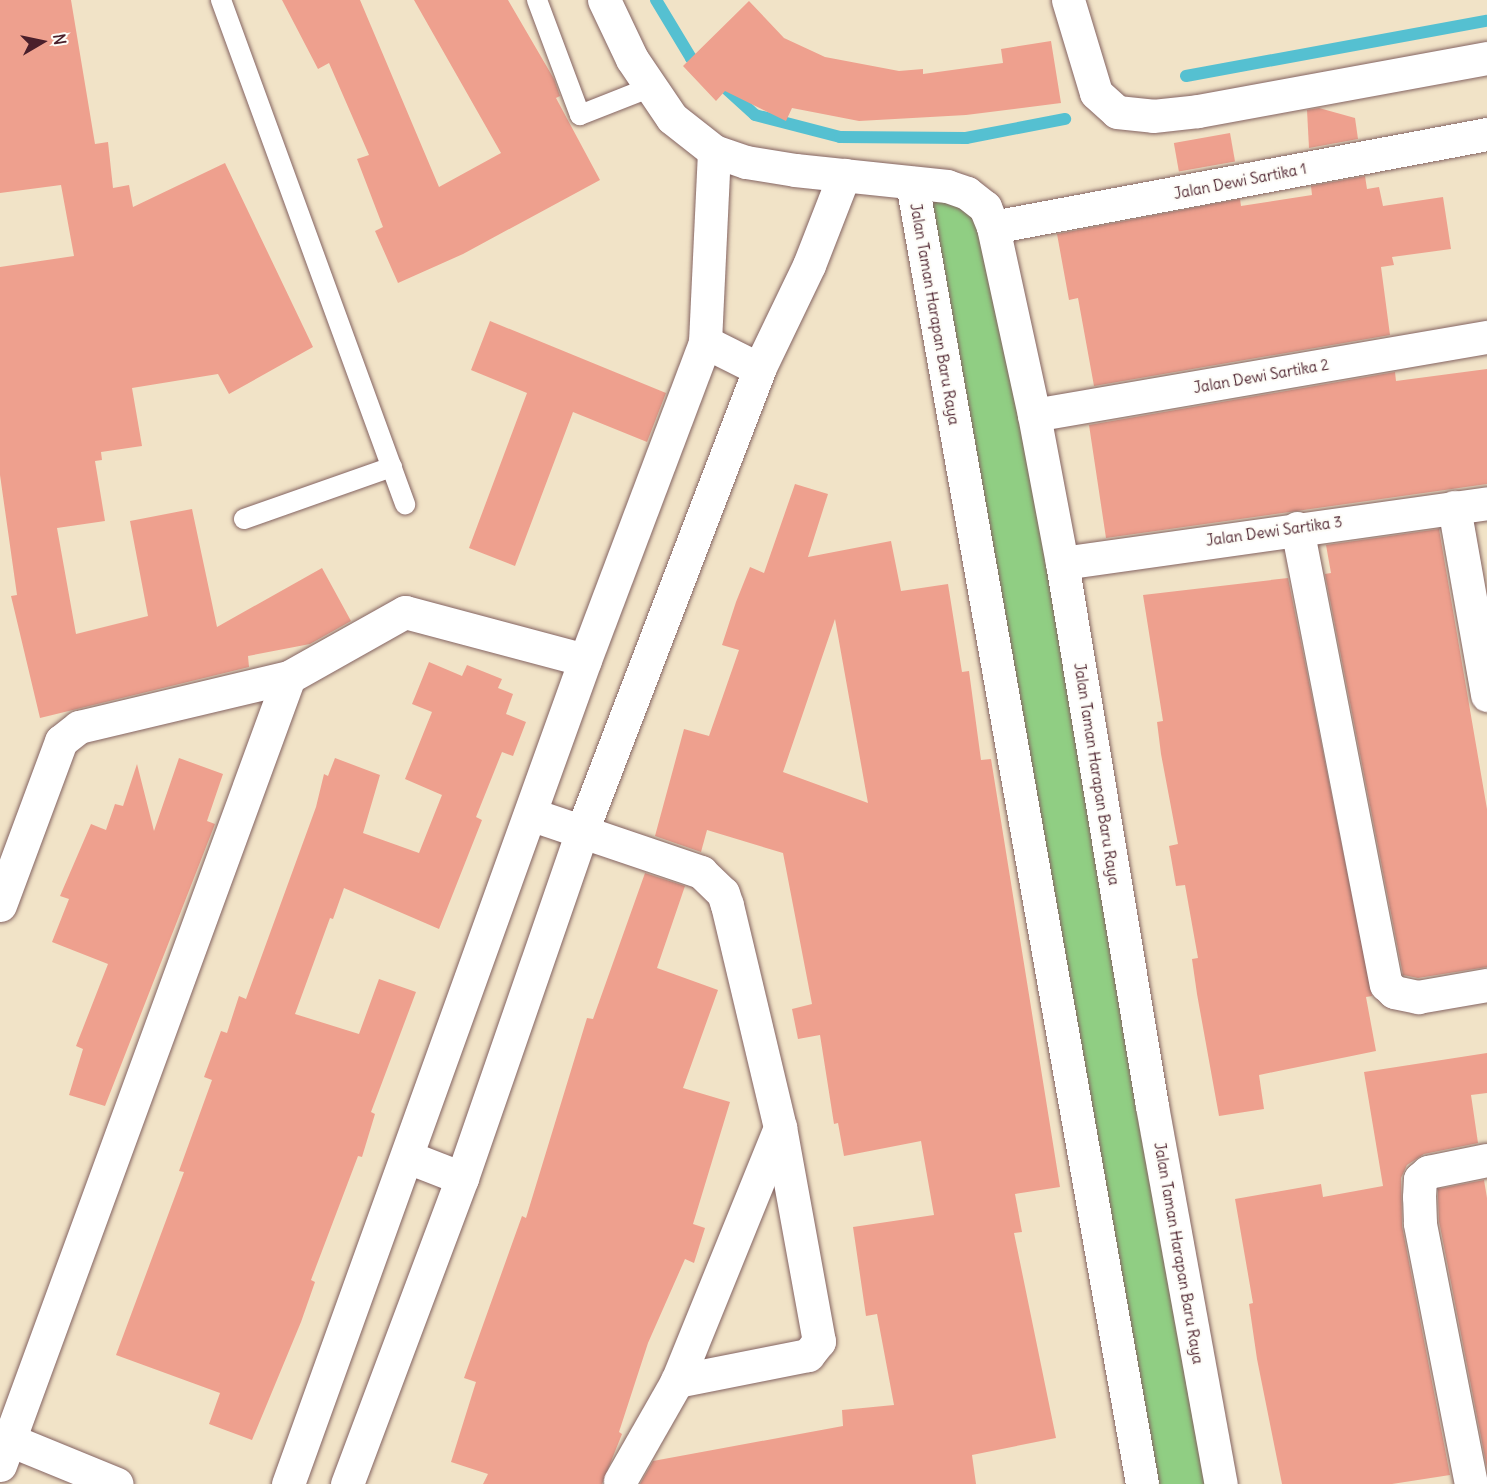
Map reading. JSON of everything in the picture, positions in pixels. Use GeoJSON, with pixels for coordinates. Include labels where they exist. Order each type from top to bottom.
{"type":"FeatureCollection","features":[{"type":"Feature","properties":{"kind":"street"},"geometry":{"type":"LineString","coordinates":[[604,0],[610,19],[672,118],[714,150],[746,162],[912,183]]}},
{"type":"Feature","properties":{"kind":"street"},"geometry":{"type":"LineString","coordinates":[[1068,0],[1096,93],[1117,112],[1153,116],[1198,111],[1487,58]]}},
{"type":"Feature","properties":{"kind":"street","name":"Jalan Dewi Sartika 1"},"geometry":{"type":"LineString","coordinates":[[993,227],[1487,134]]}},
{"type":"Feature","properties":{"kind":"street"},"geometry":{"type":"LineString","coordinates":[[288,1484],[408,1157],[585,660],[705,342],[714,150]]}},
{"type":"Feature","properties":{"kind":"street"},"geometry":{"type":"LineString","coordinates":[[347,1484],[462,1178],[582,831],[759,369],[809,265],[844,175]]}},
{"type":"Feature","properties":{"kind":"street","name":"Jalan Taman Harapan Baru Raya"},"geometry":{"type":"LineString","coordinates":[[1142,1484],[912,183],[947,186],[968,193],[985,207],[993,227],[1034,416],[1062,563],[1152,1106],[1221,1484]]}},
{"type":"Feature","properties":{"kind":"street","name":"Jalan Dewi Sartika 2"},"geometry":{"type":"LineString","coordinates":[[1034,416],[1487,337]]}},
{"type":"Feature","properties":{"kind":"street"},"geometry":{"type":"LineString","coordinates":[[705,342],[759,369]]}},
{"type":"Feature","properties":{"kind":"street","name":"Jalan Dewi Sartika 3"},"geometry":{"type":"LineString","coordinates":[[1062,563],[1296,528],[1487,503]]}},
{"type":"Feature","properties":{"kind":"street"},"geometry":{"type":"LineString","coordinates":[[1454,507],[1487,695]]}},
{"type":"Feature","properties":{"kind":"street"},"geometry":{"type":"LineString","coordinates":[[1296,528],[1386,984],[1394,993],[1418,997],[1487,985]]}},
{"type":"Feature","properties":{"kind":"street"},"geometry":{"type":"LineString","coordinates":[[0,905],[61,741],[80,727],[289,677],[405,612],[585,660]]}},
{"type":"Feature","properties":{"kind":"street"},"geometry":{"type":"LineString","coordinates":[[117,1484],[3,1447],[289,677]]}},
{"type":"Feature","properties":{"kind":"street"},"geometry":{"type":"LineString","coordinates":[[530,814],[701,872],[723,893],[780,1127],[819,1341],[808,1355],[677,1381]]}},
{"type":"Feature","properties":{"kind":"street"},"geometry":{"type":"LineString","coordinates":[[620,1481],[677,1381],[780,1127]]}},
{"type":"Feature","properties":{"kind":"street"},"geometry":{"type":"LineString","coordinates":[[408,1157],[462,1178]]}},
{"type":"Feature","properties":{"kind":"street"},"geometry":{"type":"LineString","coordinates":[[1471,1484],[1420,1223],[1419,1197],[1420,1179],[1428,1172],[1487,1160]]}},
{"type":"Feature","properties":{"kind":"lane"},"geometry":{"type":"LineString","coordinates":[[221,0],[405,504]]}},
{"type":"Feature","properties":{"kind":"lane"},"geometry":{"type":"LineString","coordinates":[[537,0],[580,115],[651,87]]}},
{"type":"Feature","properties":{"kind":"lane"},"geometry":{"type":"LineString","coordinates":[[244,519],[392,467]]}},
{"type":"Feature","properties":{"kind":"green space"},"geometry":{"type":"Polygon","coordinates":[[[912,183],[985,207],[1221,1484],[1143,1484],[912,183]]]}},
{"type":"Feature","properties":{"kind":"building"},"geometry":{"type":"Polygon","coordinates":[[[0,0],[71,0],[95,144],[108,142],[113,188],[129,185],[133,207],[225,163],[313,347],[229,394],[218,374],[132,388],[142,446],[101,452],[102,460],[95,461],[105,521],[57,528],[76,634],[148,616],[130,521],[192,509],[217,627],[322,568],[351,621],[310,644],[248,656],[249,667],[40,718],[11,596],[17,595],[0,475],[0,267],[74,256],[61,185],[0,193],[0,0]]]}},
{"type":"Feature","properties":{"kind":"building"},"geometry":{"type":"Polygon","coordinates":[[[282,0],[360,0],[439,187],[501,153],[414,0],[508,0],[554,79],[560,96],[556,98],[600,180],[463,254],[398,283],[375,231],[383,227],[357,159],[369,155],[329,63],[318,69],[282,0]]]}},
{"type":"Feature","properties":{"kind":"building"},"geometry":{"type":"Polygon","coordinates":[[[749,1],[784,38],[825,57],[899,71],[923,69],[923,74],[1003,63],[1001,49],[1051,41],[1061,103],[966,115],[859,121],[792,108],[786,121],[725,91],[716,101],[683,66],[749,1]]]}},
{"type":"Feature","properties":{"kind":"building"},"geometry":{"type":"Polygon","coordinates":[[[1319,108],[1355,118],[1358,139],[1309,148],[1307,110],[1319,108]]]}},
{"type":"Feature","properties":{"kind":"building"},"geometry":{"type":"Polygon","coordinates":[[[1230,133],[1235,162],[1179,171],[1174,143],[1230,133]]]}},
{"type":"Feature","properties":{"kind":"building"},"geometry":{"type":"Polygon","coordinates":[[[1365,176],[1367,189],[1379,187],[1383,206],[1443,197],[1451,249],[1392,257],[1394,265],[1381,267],[1390,335],[1094,386],[1078,298],[1069,300],[1057,234],[1240,199],[1241,206],[1312,195],[1311,186],[1365,176]]]}},
{"type":"Feature","properties":{"kind":"building"},"geometry":{"type":"Polygon","coordinates":[[[490,321],[666,393],[647,442],[573,412],[515,566],[469,548],[527,393],[471,370],[490,321]]]}},
{"type":"Feature","properties":{"kind":"building"},"geometry":{"type":"Polygon","coordinates":[[[1487,369],[1487,484],[1106,538],[1089,425],[1395,372],[1396,381],[1487,369]]]}},
{"type":"Feature","properties":{"kind":"building"},"geometry":{"type":"Polygon","coordinates":[[[795,484],[828,494],[808,557],[891,541],[901,591],[948,584],[962,672],[969,671],[981,760],[991,759],[1060,1187],[1015,1194],[1022,1232],[1014,1233],[1056,1438],[972,1455],[976,1484],[640,1484],[653,1461],[843,1426],[842,1410],[894,1405],[877,1314],[866,1316],[853,1227],[934,1215],[921,1141],[844,1156],[838,1123],[834,1124],[820,1035],[798,1039],[792,1009],[812,1004],[783,853],[707,830],[701,852],[655,836],[684,729],[709,736],[739,650],[722,645],[750,567],[764,573],[795,484]],[[835,619],[783,772],[868,803],[835,619]]]}},
{"type":"Feature","properties":{"kind":"building"},"geometry":{"type":"Polygon","coordinates":[[[1439,529],[1487,809],[1487,967],[1418,978],[1403,975],[1325,574],[1331,573],[1326,545],[1439,529]]]}},
{"type":"Feature","properties":{"kind":"building"},"geometry":{"type":"Polygon","coordinates":[[[1288,578],[1372,996],[1366,997],[1376,1051],[1259,1075],[1264,1109],[1219,1116],[1197,994],[1192,959],[1198,958],[1185,885],[1176,886],[1169,846],[1178,844],[1161,754],[1157,722],[1163,721],[1143,595],[1288,578]]]}},
{"type":"Feature","properties":{"kind":"building"},"geometry":{"type":"Polygon","coordinates":[[[429,662],[462,676],[467,665],[502,679],[498,688],[513,694],[506,714],[526,722],[513,756],[502,752],[476,817],[482,820],[439,929],[344,888],[333,919],[330,918],[295,1014],[359,1034],[379,979],[416,992],[371,1112],[375,1114],[362,1157],[358,1156],[311,1280],[315,1282],[301,1322],[252,1440],[209,1424],[220,1393],[116,1355],[184,1172],[179,1171],[212,1080],[204,1077],[221,1031],[227,1033],[239,996],[246,999],[316,807],[324,774],[328,776],[335,758],[380,775],[363,833],[419,853],[442,795],[405,779],[432,712],[412,704],[429,662]]]}},
{"type":"Feature","properties":{"kind":"building"},"geometry":{"type":"Polygon","coordinates":[[[179,758],[223,774],[207,821],[215,824],[105,1106],[69,1095],[83,1049],[76,1046],[108,964],[52,942],[69,899],[60,896],[91,824],[106,830],[115,804],[123,806],[137,764],[154,831],[179,758]]]}},
{"type":"Feature","properties":{"kind":"building"},"geometry":{"type":"Polygon","coordinates":[[[645,873],[685,886],[657,968],[718,990],[683,1088],[730,1102],[693,1224],[705,1228],[694,1263],[685,1259],[648,1343],[619,1432],[622,1434],[602,1484],[483,1484],[488,1474],[451,1462],[476,1382],[464,1378],[522,1216],[526,1218],[587,1018],[593,1019],[645,873]]]}},
{"type":"Feature","properties":{"kind":"building"},"geometry":{"type":"Polygon","coordinates":[[[1487,1053],[1487,1093],[1471,1095],[1478,1143],[1424,1154],[1407,1165],[1401,1178],[1402,1226],[1450,1475],[1392,1484],[1282,1484],[1257,1359],[1249,1304],[1253,1303],[1235,1199],[1321,1184],[1323,1197],[1383,1186],[1364,1072],[1487,1053]]]}},
{"type":"Feature","properties":{"kind":"building"},"geometry":{"type":"Polygon","coordinates":[[[1484,1180],[1487,1198],[1487,1468],[1439,1221],[1438,1197],[1438,1189],[1484,1180]]]}},
{"type":"Feature","properties":{"kind":"waterway"},"geometry":{"type":"LineString","coordinates":[[656,0],[691,58],[702,68]]}},
{"type":"Feature","properties":{"kind":"waterway"},"geometry":{"type":"LineString","coordinates":[[1186,76],[1487,21]]}},
{"type":"Feature","properties":{"kind":"waterway"},"geometry":{"type":"LineString","coordinates":[[720,83],[755,115],[840,137],[966,138],[1065,119]]}}]}
